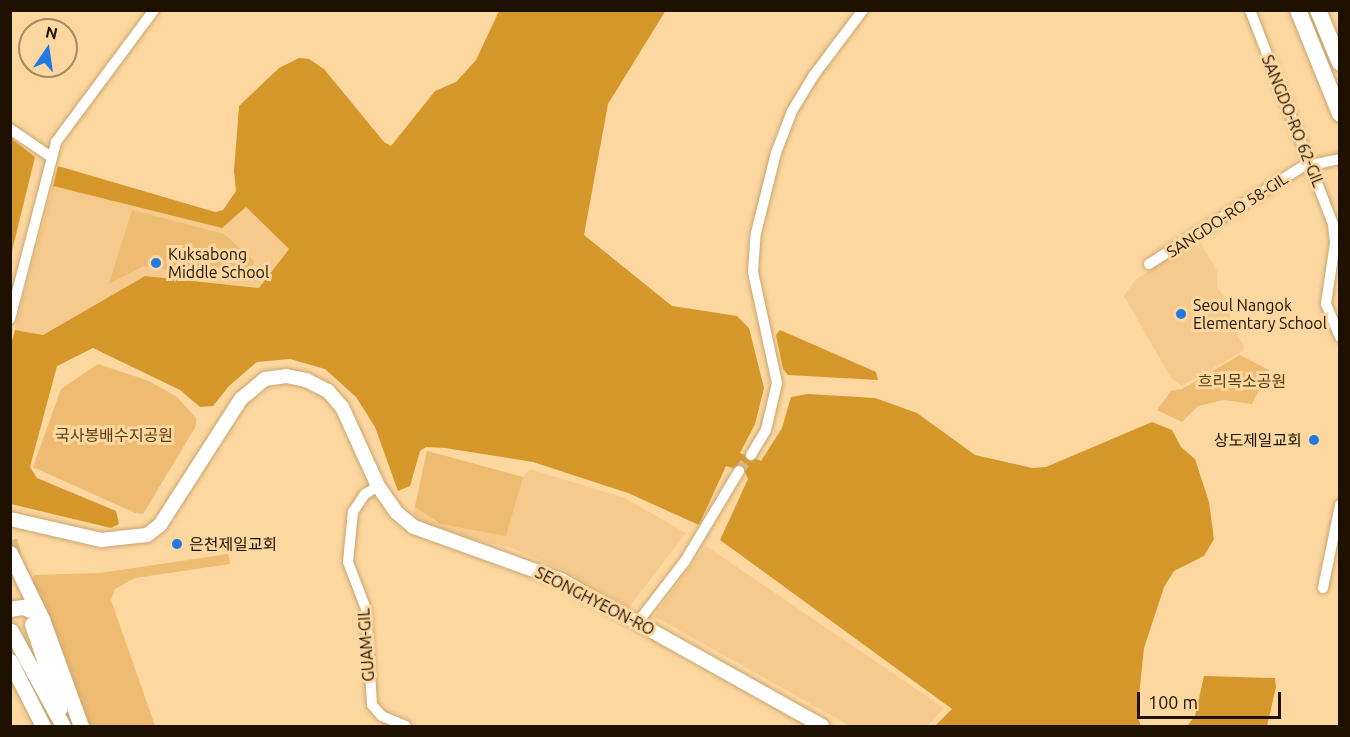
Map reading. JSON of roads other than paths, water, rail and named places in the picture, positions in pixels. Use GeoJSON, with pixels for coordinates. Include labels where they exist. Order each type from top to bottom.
{"type":"FeatureCollection","features":[{"type":"Feature","properties":{"kind":"main road"},"geometry":{"type":"LineString","coordinates":[[1298,10],[1340,114]]}},
{"type":"Feature","properties":{"kind":"main road"},"geometry":{"type":"LineString","coordinates":[[1318,10],[1340,63]]}},
{"type":"Feature","properties":{"kind":"main road"},"geometry":{"type":"LineString","coordinates":[[10,553],[81,726]]}},
{"type":"Feature","properties":{"kind":"main road"},"geometry":{"type":"LineString","coordinates":[[10,609],[23,607],[35,618],[64,726]]}},
{"type":"Feature","properties":{"kind":"main road"},"geometry":{"type":"LineString","coordinates":[[11,631],[64,726]]}},
{"type":"Feature","properties":{"kind":"main road"},"geometry":{"type":"LineString","coordinates":[[10,661],[43,726]]}},
{"type":"Feature","properties":{"kind":"street"},"geometry":{"type":"LineString","coordinates":[[751,455],[766,430],[777,383],[753,272],[756,233],[776,153],[792,111],[814,75],[863,10]]}},
{"type":"Feature","properties":{"kind":"street","name":"SANGDO-RO 62-GIL"},"geometry":{"type":"LineString","coordinates":[[1250,10],[1333,224],[1335,243],[1326,304],[1340,337]]}},
{"type":"Feature","properties":{"kind":"street"},"geometry":{"type":"LineString","coordinates":[[10,319],[56,142],[148,13]]}},
{"type":"Feature","properties":{"kind":"street"},"geometry":{"type":"LineString","coordinates":[[10,129],[51,157]]}},
{"type":"Feature","properties":{"kind":"street","name":"SANGDO-RO 58-GIL"},"geometry":{"type":"LineString","coordinates":[[1149,264],[1302,167],[1340,159]]}},
{"type":"Feature","properties":{"kind":"street","name":"SEONGHYEON-RO"},"geometry":{"type":"LineString","coordinates":[[10,519],[101,540],[147,535],[160,525],[241,399],[265,379],[286,376],[306,380],[328,391],[342,407],[378,486],[396,512],[414,527],[561,580],[822,726]]}},
{"type":"Feature","properties":{"kind":"street"},"geometry":{"type":"LineString","coordinates":[[638,622],[685,561],[739,471]]}},
{"type":"Feature","properties":{"kind":"street","name":"GUAM-GIL"},"geometry":{"type":"LineString","coordinates":[[378,486],[364,494],[353,512],[348,562],[366,609],[372,705],[382,716],[406,726]]}},
{"type":"Feature","properties":{"kind":"street"},"geometry":{"type":"LineString","coordinates":[[1323,588],[1340,505]]}},
{"type":"Feature","properties":{"kind":"tunnel"},"geometry":{"type":"LineString","coordinates":[[739,471],[751,455]]}},
{"type":"Feature","properties":{"kind":"tunnel"},"geometry":{"type":"LineString","coordinates":[[10,540],[17,566]]}},
{"type":"Feature","properties":{"kind":"place","name":"Kuksabong Middle School"},"geometry":{"type":"Point","coordinates":[156,263]}},
{"type":"Feature","properties":{"kind":"place","name":"Seoul Nangok Elementary School"},"geometry":{"type":"Point","coordinates":[1181,314]}},
{"type":"Feature","properties":{"kind":"place","name":"상도제일교회"},"geometry":{"type":"Point","coordinates":[1314,440]}},
{"type":"Feature","properties":{"kind":"place","name":"은천제일교회"},"geometry":{"type":"Point","coordinates":[177,544]}},
{"type":"Feature","properties":{"kind":"park label","name":"흐리목소공원"},"geometry":{"type":"Point","coordinates":[1242,381]}},
{"type":"Feature","properties":{"kind":"park label","name":"국사봉배수지공원"},"geometry":{"type":"Point","coordinates":[114,435]}}]}
